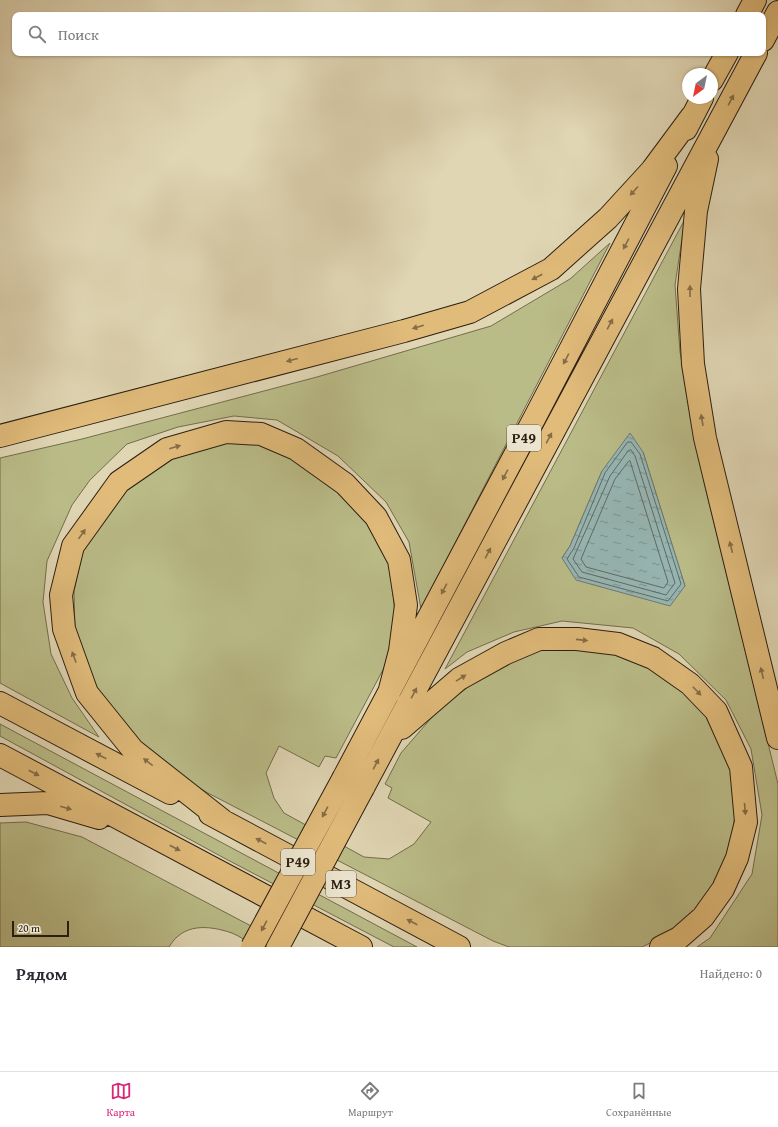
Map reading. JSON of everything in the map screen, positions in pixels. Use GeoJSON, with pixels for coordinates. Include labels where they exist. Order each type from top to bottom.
{"type":"FeatureCollection","features":[{"type":"Feature","properties":{"kind":"highway"},"geometry":{"type":"LineString","coordinates":[[749,12],[755,0]]}},
{"type":"Feature","properties":{"kind":"highway"},"geometry":{"type":"LineString","coordinates":[[766,34],[778,12]]}},
{"type":"Feature","properties":{"kind":"highway"},"geometry":{"type":"LineString","coordinates":[[718,69],[725,56]]}},
{"type":"Feature","properties":{"kind":"highway","name":"Р49"},"geometry":{"type":"LineString","coordinates":[[278,947],[754,56]]}},
{"type":"Feature","properties":{"kind":"highway"},"geometry":{"type":"LineString","coordinates":[[0,436],[404,331],[470,312],[551,270],[608,218],[652,170],[697,107]]}},
{"type":"Feature","properties":{"kind":"highway","name":"Р49"},"geometry":{"type":"LineString","coordinates":[[252,947],[389,693],[697,107]]}},
{"type":"Feature","properties":{"kind":"highway"},"geometry":{"type":"LineString","coordinates":[[712,135],[696,212],[690,274],[689,289],[693,364],[705,438],[778,738]]}},
{"type":"Feature","properties":{"kind":"highway"},"geometry":{"type":"LineString","coordinates":[[222,820],[133,750],[87,693],[64,629],[60,595],[73,546],[118,482],[167,449],[226,432],[261,434],[296,448],[345,484],[376,517],[399,560],[406,605],[400,651],[389,693]]}},
{"type":"Feature","properties":{"kind":"highway"},"geometry":{"type":"LineString","coordinates":[[389,740],[459,679],[506,653],[539,639],[577,639],[618,644],[653,658],[690,684],[716,711],[741,767],[746,822],[738,858],[723,889],[703,917],[679,938],[661,947]]}},
{"type":"Feature","properties":{"kind":"highway","name":"М3"},"geometry":{"type":"LineString","coordinates":[[0,703],[459,947]]}},
{"type":"Feature","properties":{"kind":"highway"},"geometry":{"type":"LineString","coordinates":[[0,755],[348,942],[360,947]]}},
{"type":"Feature","properties":{"kind":"highway"},"geometry":{"type":"LineString","coordinates":[[0,805],[48,803],[140,829]]}},
{"type":"Feature","properties":{"kind":"highway"},"geometry":{"type":"LineString","coordinates":[[434,934],[472,947]]}},
{"type":"Feature","properties":{"kind":"green space"},"geometry":{"type":"Polygon","coordinates":[[[685,219],[675,285],[680,352],[704,482],[778,784],[778,947],[697,947],[710,938],[752,874],[762,815],[751,749],[726,700],[679,654],[633,628],[562,621],[514,632],[467,652],[445,669],[685,219]],[[643,452],[602,471],[570,546],[562,558],[685,586],[643,452]]]}},
{"type":"Feature","properties":{"kind":"green space"},"geometry":{"type":"Polygon","coordinates":[[[610,243],[421,609],[409,542],[386,502],[338,456],[277,420],[234,416],[178,427],[127,444],[90,480],[72,505],[47,561],[43,602],[51,654],[72,698],[99,737],[0,683],[0,458],[82,439],[317,377],[491,326],[570,279],[610,243]]]}},
{"type":"Feature","properties":{"kind":"green space"},"geometry":{"type":"Polygon","coordinates":[[[213,443],[257,443],[295,457],[354,501],[390,562],[395,614],[392,645],[385,666],[336,758],[325,756],[319,767],[279,746],[266,773],[274,798],[284,813],[364,857],[389,859],[414,844],[431,822],[388,798],[392,788],[385,784],[401,753],[439,709],[492,669],[542,648],[595,648],[636,659],[694,698],[717,729],[732,771],[735,812],[732,845],[722,872],[693,914],[664,936],[642,947],[509,947],[493,941],[206,792],[169,769],[114,717],[88,673],[75,632],[74,591],[84,546],[128,482],[174,453],[213,443]]]}},
{"type":"Feature","properties":{"kind":"green space"},"geometry":{"type":"Polygon","coordinates":[[[0,724],[417,947],[394,947],[224,858],[0,736],[0,724]]]}},
{"type":"Feature","properties":{"kind":"green space"},"geometry":{"type":"Polygon","coordinates":[[[26,822],[82,837],[291,947],[256,946],[232,933],[223,930],[214,928],[197,928],[181,934],[169,947],[0,947],[0,823],[26,822]]]}},
{"type":"Feature","properties":{"kind":"water"},"geometry":{"type":"Polygon","coordinates":[[[630,433],[643,452],[685,586],[670,606],[576,580],[562,558],[570,546],[602,471],[630,433]]]}}]}
